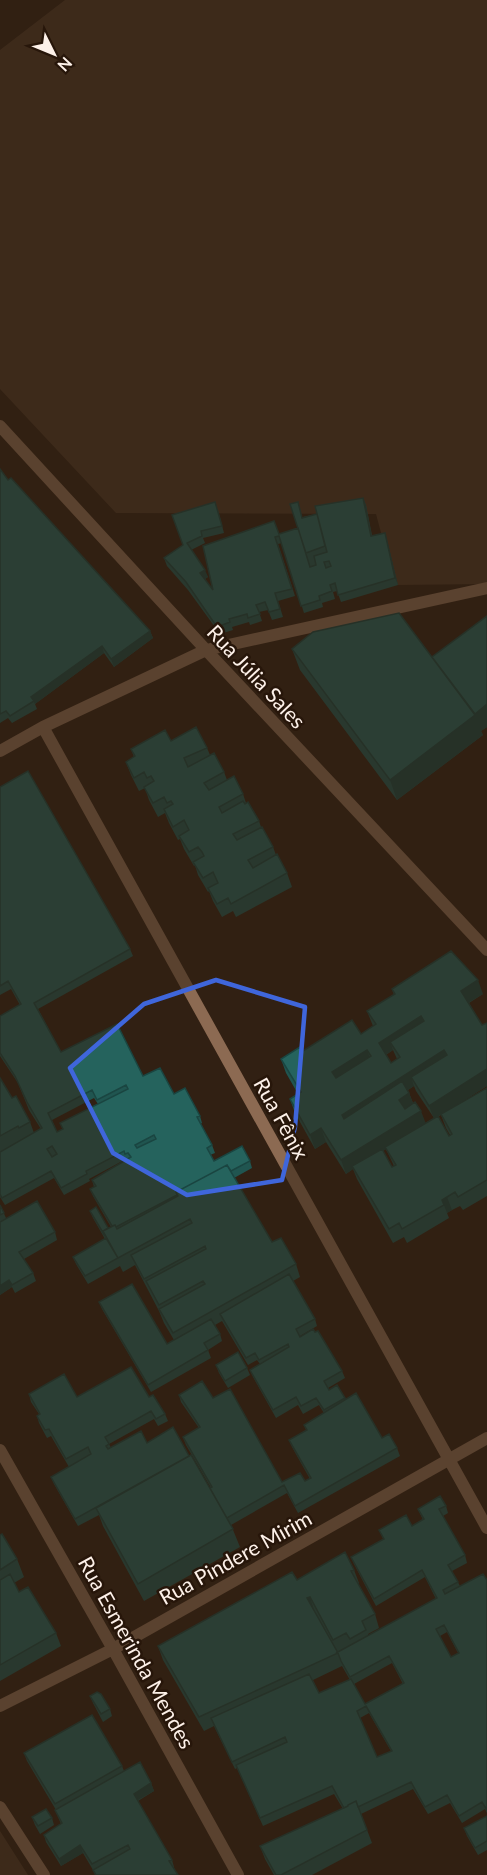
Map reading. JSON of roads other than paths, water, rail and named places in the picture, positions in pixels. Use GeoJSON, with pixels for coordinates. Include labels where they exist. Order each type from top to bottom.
{"type":"FeatureCollection","features":[{"type":"Feature","properties":{"kind":"street","name":"Rua Júlia Sales"},"geometry":{"type":"LineString","coordinates":[[0,426],[487,950]]}},
{"type":"Feature","properties":{"kind":"street"},"geometry":{"type":"LineString","coordinates":[[0,751],[43,727],[206,650],[487,588]]}},
{"type":"Feature","properties":{"kind":"street","name":"Rua Fênix"},"geometry":{"type":"LineString","coordinates":[[43,727],[487,1528]]}},
{"type":"Feature","properties":{"kind":"street","name":"Rua Pindere Mirim"},"geometry":{"type":"LineString","coordinates":[[0,1706],[113,1649],[487,1438]]}},
{"type":"Feature","properties":{"kind":"street","name":"Rua Esmerinda Mendes"},"geometry":{"type":"LineString","coordinates":[[0,1450],[238,1875]]}},
{"type":"Feature","properties":{"kind":"street"},"geometry":{"type":"LineString","coordinates":[[0,1807],[45,1875]]}}]}
